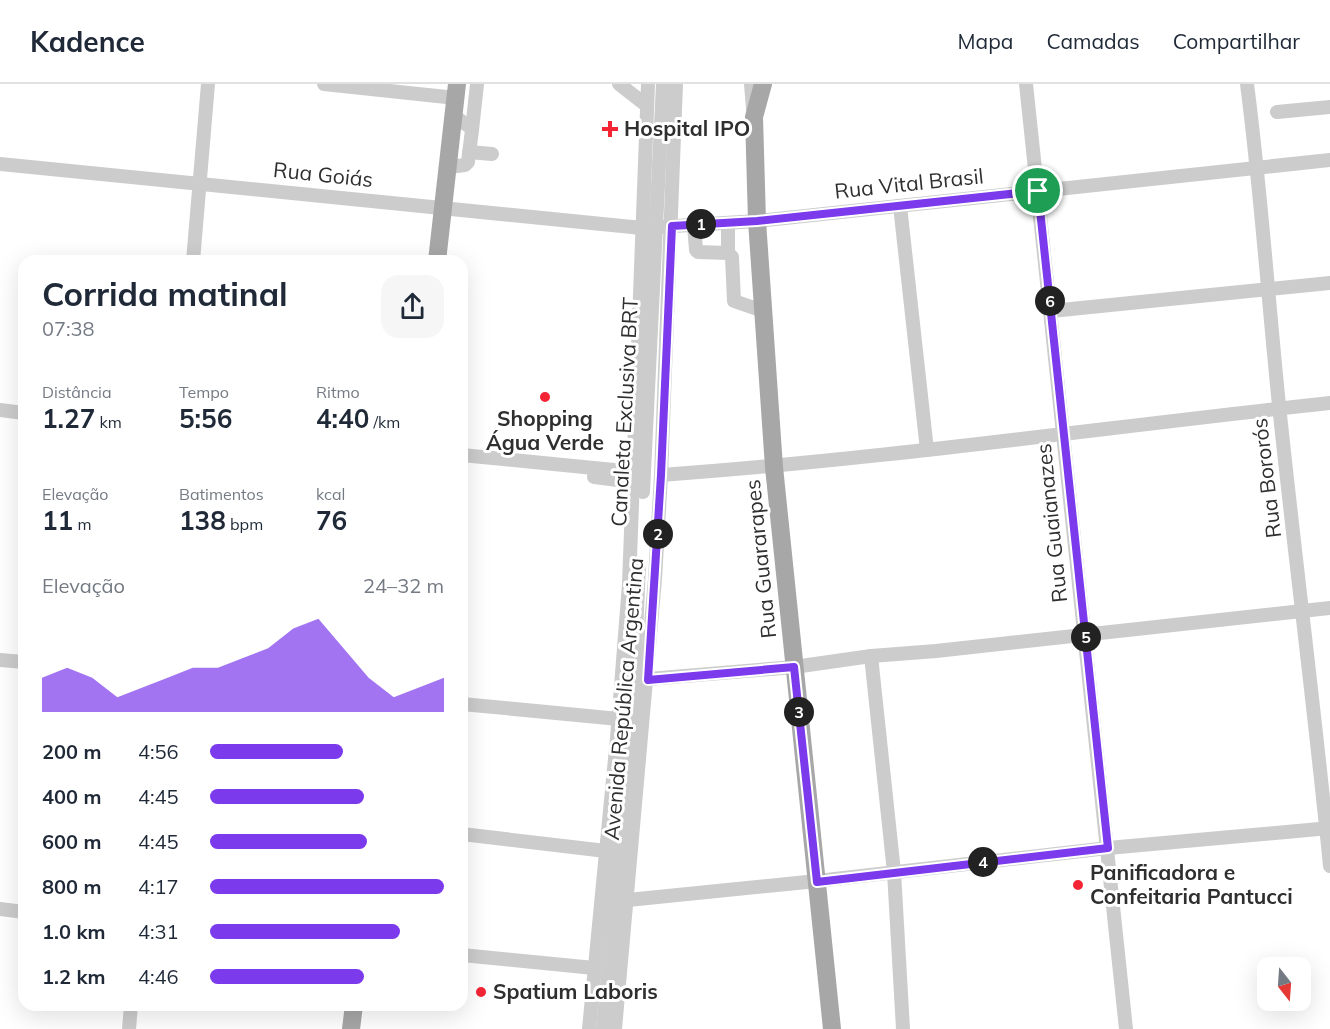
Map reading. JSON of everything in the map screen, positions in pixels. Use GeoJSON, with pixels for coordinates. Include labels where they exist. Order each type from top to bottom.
{"type":"FeatureCollection","features":[{"type":"Feature","properties":{"kind":"main road"},"geometry":{"type":"LineString","coordinates":[[754,117],[764,84]]}},
{"type":"Feature","properties":{"kind":"main road"},"geometry":{"type":"LineString","coordinates":[[438,255],[456,99]]}},
{"type":"Feature","properties":{"kind":"main road","name":"Rua Guararapes"},"geometry":{"type":"LineString","coordinates":[[754,117],[759,257],[774,467],[832,1029]]}},
{"type":"Feature","properties":{"kind":"main road"},"geometry":{"type":"LineString","coordinates":[[351,1029],[353,1011]]}},
{"type":"Feature","properties":{"kind":"street"},"geometry":{"type":"LineString","coordinates":[[194,255],[208,84]]}},
{"type":"Feature","properties":{"kind":"street"},"geometry":{"type":"LineString","coordinates":[[324,84],[456,99],[472,130]]}},
{"type":"Feature","properties":{"kind":"street"},"geometry":{"type":"LineString","coordinates":[[448,167],[465,165],[468,162],[477,84]]}},
{"type":"Feature","properties":{"kind":"street"},"geometry":{"type":"LineString","coordinates":[[619,84],[646,105]]}},
{"type":"Feature","properties":{"kind":"street","name":"Avenida República Argentina"},"geometry":{"type":"LineString","coordinates":[[589,1029],[629,584],[649,227],[646,105],[648,84]]}},
{"type":"Feature","properties":{"kind":"street","name":"Canaleta Exclusiva BRT"},"geometry":{"type":"LineString","coordinates":[[603,1029],[633,700],[649,227],[663,84]]}},
{"type":"Feature","properties":{"kind":"street","name":"Avenida República Argentina"},"geometry":{"type":"LineString","coordinates":[[615,1029],[648,680],[661,475],[676,84]]}},
{"type":"Feature","properties":{"kind":"street","name":"Rua Guararapes"},"geometry":{"type":"LineString","coordinates":[[751,84],[754,117]]}},
{"type":"Feature","properties":{"kind":"street","name":"Rua Guaianazes"},"geometry":{"type":"LineString","coordinates":[[1026,84],[1126,1029]]}},
{"type":"Feature","properties":{"kind":"street","name":"Rua Bororós"},"geometry":{"type":"LineString","coordinates":[[1247,84],[1258,168],[1267,291],[1328,829],[1330,866]]}},
{"type":"Feature","properties":{"kind":"street"},"geometry":{"type":"LineString","coordinates":[[1277,112],[1330,107]]}},
{"type":"Feature","properties":{"kind":"street"},"geometry":{"type":"LineString","coordinates":[[469,152],[492,154]]}},
{"type":"Feature","properties":{"kind":"street","name":"Rua Vital Brasil"},"geometry":{"type":"LineString","coordinates":[[649,227],[757,221],[1330,160]]}},
{"type":"Feature","properties":{"kind":"street","name":"Rua Goiás"},"geometry":{"type":"LineString","coordinates":[[0,164],[649,227]]}},
{"type":"Feature","properties":{"kind":"street"},"geometry":{"type":"LineString","coordinates":[[900,206],[927,450]]}},
{"type":"Feature","properties":{"kind":"street"},"geometry":{"type":"LineString","coordinates":[[728,223],[734,301],[763,310]]}},
{"type":"Feature","properties":{"kind":"street"},"geometry":{"type":"LineString","coordinates":[[694,225],[698,252],[759,257]]}},
{"type":"Feature","properties":{"kind":"street"},"geometry":{"type":"LineString","coordinates":[[1051,311],[1330,283]]}},
{"type":"Feature","properties":{"kind":"street"},"geometry":{"type":"LineString","coordinates":[[661,475],[774,467],[1330,404]]}},
{"type":"Feature","properties":{"kind":"street"},"geometry":{"type":"LineString","coordinates":[[0,411],[18,412]]}},
{"type":"Feature","properties":{"kind":"street"},"geometry":{"type":"LineString","coordinates":[[468,456],[634,477]]}},
{"type":"Feature","properties":{"kind":"street"},"geometry":{"type":"LineString","coordinates":[[536,473],[544,471],[634,477]]}},
{"type":"Feature","properties":{"kind":"street"},"geometry":{"type":"LineString","coordinates":[[468,705],[618,719],[648,680],[794,667],[871,656],[1330,608]]}},
{"type":"Feature","properties":{"kind":"street"},"geometry":{"type":"LineString","coordinates":[[871,656],[894,872],[903,1029]]}},
{"type":"Feature","properties":{"kind":"street"},"geometry":{"type":"LineString","coordinates":[[0,660],[18,662]]}},
{"type":"Feature","properties":{"kind":"street"},"geometry":{"type":"LineString","coordinates":[[628,900],[817,882],[1108,848],[1328,829]]}},
{"type":"Feature","properties":{"kind":"street"},"geometry":{"type":"LineString","coordinates":[[468,835],[606,851]]}},
{"type":"Feature","properties":{"kind":"street"},"geometry":{"type":"LineString","coordinates":[[0,909],[18,911]]}},
{"type":"Feature","properties":{"kind":"street"},"geometry":{"type":"LineString","coordinates":[[468,956],[594,968]]}},
{"type":"Feature","properties":{"kind":"street"},"geometry":{"type":"LineString","coordinates":[[129,1029],[130,1011]]}},
{"type":"Feature","properties":{"kind":"place","name":"Hospital IPO"},"geometry":{"type":"Point","coordinates":[610,129]}},
{"type":"Feature","properties":{"kind":"place","name":"Shopping Água Verde"},"geometry":{"type":"Point","coordinates":[545,397]}},
{"type":"Feature","properties":{"kind":"place","name":"Panificadora e Confeitaria Pantucci"},"geometry":{"type":"Point","coordinates":[1078,885]}},
{"type":"Feature","properties":{"kind":"place","name":"Spatium Laboris"},"geometry":{"type":"Point","coordinates":[481,992]}},
{"type":"Feature","properties":{"kind":"route"},"geometry":{"type":"LineString","coordinates":[[1038,191],[1108,848],[817,882],[794,667],[648,680],[661,475],[672,226],[757,221],[1038,191]]}}]}
